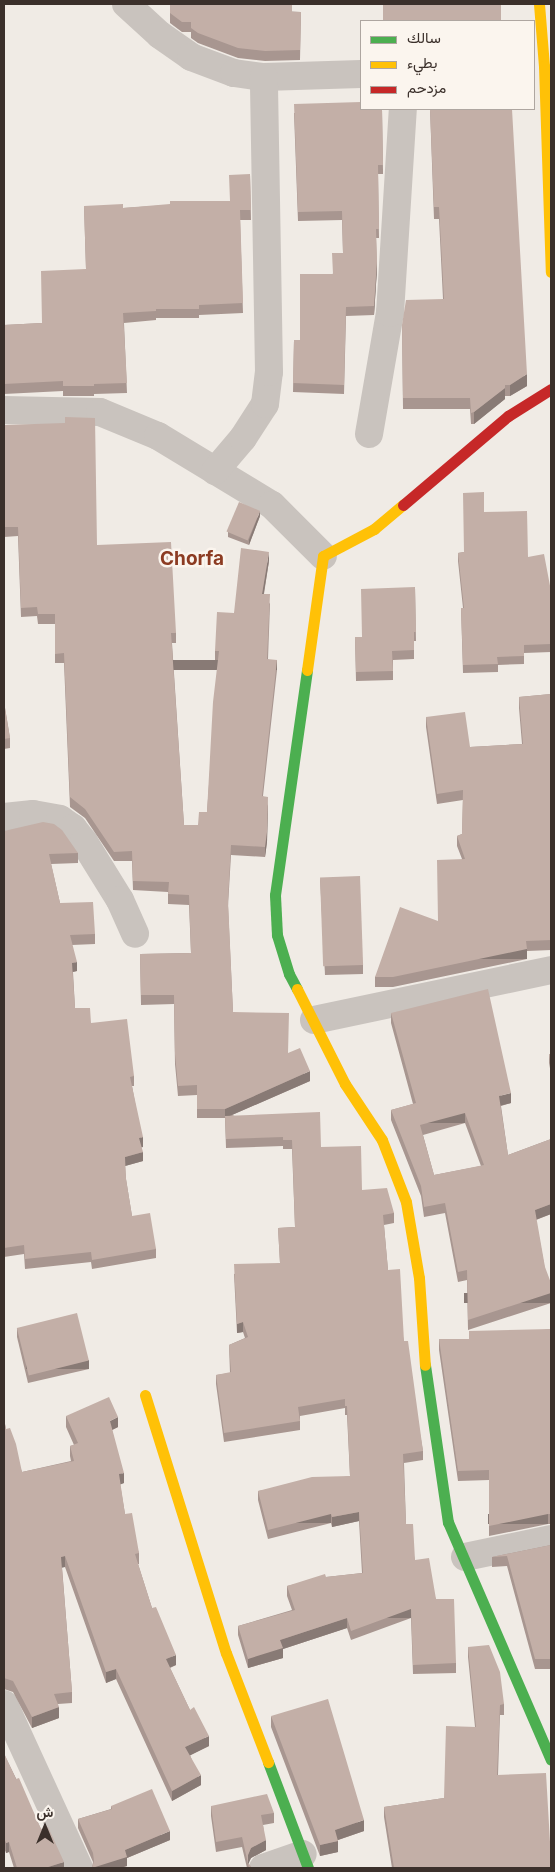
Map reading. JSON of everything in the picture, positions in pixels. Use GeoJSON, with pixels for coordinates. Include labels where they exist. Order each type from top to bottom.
{"type":"FeatureCollection","features":[{"type":"Feature","properties":{"kind":"street"},"geometry":{"type":"LineString","coordinates":[[126,4],[160,35],[191,57],[234,73],[264,77],[360,74]]}},
{"type":"Feature","properties":{"kind":"street"},"geometry":{"type":"LineString","coordinates":[[539,4],[546,31],[539,67],[550,209],[551,272]]}},
{"type":"Feature","properties":{"kind":"street"},"geometry":{"type":"LineString","coordinates":[[215,471],[243,438],[265,404],[269,372],[264,77]]}},
{"type":"Feature","properties":{"kind":"street"},"geometry":{"type":"LineString","coordinates":[[370,434],[390,313],[404,110]]}},
{"type":"Feature","properties":{"kind":"street"},"geometry":{"type":"LineString","coordinates":[[323,556],[374,529],[508,416],[551,388]]}},
{"type":"Feature","properties":{"kind":"street"},"geometry":{"type":"LineString","coordinates":[[4,410],[100,412],[158,436],[272,505],[323,556]]}},
{"type":"Feature","properties":{"kind":"street"},"geometry":{"type":"LineString","coordinates":[[323,556],[275,895],[277,935],[289,974],[346,1084],[382,1140],[406,1202],[419,1278],[425,1367],[448,1522],[465,1557],[551,1760]]}},
{"type":"Feature","properties":{"kind":"street"},"geometry":{"type":"LineString","coordinates":[[4,817],[33,814],[60,820],[73,828],[84,842],[120,900],[135,934]]}},
{"type":"Feature","properties":{"kind":"street"},"geometry":{"type":"LineString","coordinates":[[314,1020],[551,970]]}},
{"type":"Feature","properties":{"kind":"street"},"geometry":{"type":"LineString","coordinates":[[145,1395],[226,1653],[305,1861],[263,1868]]}},
{"type":"Feature","properties":{"kind":"street"},"geometry":{"type":"LineString","coordinates":[[465,1557],[551,1540]]}},
{"type":"Feature","properties":{"kind":"street"},"geometry":{"type":"LineString","coordinates":[[4,1704],[79,1868]]}},
{"type":"Feature","properties":{"kind":"building"},"geometry":{"type":"Polygon","coordinates":[[[170,4],[292,4],[292,12],[301,12],[300,50],[265,51],[238,48],[198,33],[191,28],[191,22],[182,22],[170,13],[170,4]]]}},
{"type":"Feature","properties":{"kind":"building"},"geometry":{"type":"Polygon","coordinates":[[[383,4],[501,4],[501,20],[383,20],[383,4]]]}},
{"type":"Feature","properties":{"kind":"building"},"geometry":{"type":"Polygon","coordinates":[[[360,102],[360,110],[382,110],[383,165],[378,165],[379,229],[376,229],[377,260],[374,306],[346,307],[344,385],[293,383],[294,340],[300,340],[300,274],[333,274],[332,253],[343,253],[342,211],[298,212],[294,104],[360,102]]]}},
{"type":"Feature","properties":{"kind":"building"},"geometry":{"type":"Polygon","coordinates":[[[430,110],[512,110],[527,374],[510,385],[505,385],[505,388],[471,413],[470,398],[403,398],[402,325],[406,300],[444,299],[439,207],[434,207],[430,110]]]}},
{"type":"Feature","properties":{"kind":"building"},"geometry":{"type":"Polygon","coordinates":[[[250,174],[251,210],[240,210],[243,303],[199,305],[199,309],[156,309],[156,311],[123,313],[127,383],[94,384],[94,386],[63,386],[63,381],[4,384],[4,325],[42,323],[41,271],[86,269],[84,206],[123,204],[123,208],[170,204],[170,201],[230,201],[229,175],[250,174]]]}},
{"type":"Feature","properties":{"kind":"building"},"geometry":{"type":"Polygon","coordinates":[[[65,417],[95,418],[97,545],[171,542],[176,633],[171,633],[184,825],[198,825],[199,812],[207,812],[213,702],[219,651],[215,651],[217,612],[234,613],[241,548],[269,552],[262,594],[270,594],[267,659],[277,660],[262,796],[268,797],[267,832],[265,847],[231,845],[228,901],[233,1012],[289,1013],[288,1053],[300,1048],[310,1071],[225,1109],[197,1109],[197,1085],[178,1086],[175,1054],[174,995],[141,995],[140,954],[191,953],[189,895],[168,894],[169,882],[133,881],[132,851],[114,852],[85,809],[70,797],[64,653],[55,654],[55,614],[38,614],[37,607],[21,608],[18,527],[4,527],[4,425],[65,423],[65,417]]]}},
{"type":"Feature","properties":{"kind":"building"},"geometry":{"type":"Polygon","coordinates":[[[484,492],[484,512],[527,511],[528,557],[544,554],[551,591],[551,644],[524,645],[524,656],[497,657],[498,664],[463,665],[461,608],[464,608],[458,553],[464,552],[463,493],[484,492]]]}},
{"type":"Feature","properties":{"kind":"building"},"geometry":{"type":"Polygon","coordinates":[[[239,502],[260,511],[248,540],[226,531],[239,502]]]}},
{"type":"Feature","properties":{"kind":"building"},"geometry":{"type":"Polygon","coordinates":[[[415,587],[416,632],[414,632],[414,650],[392,651],[393,671],[356,672],[355,637],[362,637],[361,589],[415,587]]]}},
{"type":"Feature","properties":{"kind":"building"},"geometry":{"type":"Polygon","coordinates":[[[551,694],[551,940],[526,941],[527,949],[393,977],[375,977],[400,907],[438,921],[437,860],[465,859],[457,836],[462,834],[463,790],[437,794],[426,717],[465,712],[470,747],[523,744],[519,697],[551,694]]]}},
{"type":"Feature","properties":{"kind":"building"},"geometry":{"type":"Polygon","coordinates":[[[4,702],[10,738],[4,739],[4,702]]]}},
{"type":"Feature","properties":{"kind":"building"},"geometry":{"type":"Polygon","coordinates":[[[43,822],[54,824],[62,830],[78,853],[49,854],[60,903],[93,902],[95,934],[70,935],[77,962],[72,963],[75,1008],[90,1008],[91,1023],[127,1019],[134,1076],[130,1077],[143,1137],[139,1138],[143,1152],[125,1157],[126,1179],[132,1216],[150,1213],[156,1249],[92,1260],[91,1252],[25,1259],[24,1245],[4,1248],[4,831],[43,822]]]}},
{"type":"Feature","properties":{"kind":"building"},"geometry":{"type":"Polygon","coordinates":[[[360,876],[363,965],[323,966],[320,877],[360,876]]]}},
{"type":"Feature","properties":{"kind":"building"},"geometry":{"type":"Polygon","coordinates":[[[488,989],[511,1093],[499,1096],[508,1155],[551,1139],[551,1204],[535,1210],[545,1267],[551,1283],[551,1293],[468,1320],[467,1270],[458,1272],[445,1203],[424,1207],[421,1186],[391,1110],[416,1103],[391,1013],[488,989]],[[465,1113],[420,1125],[434,1175],[484,1165],[465,1113]]]}},
{"type":"Feature","properties":{"kind":"building"},"geometry":{"type":"Polygon","coordinates":[[[320,1112],[321,1147],[361,1146],[362,1190],[387,1188],[394,1213],[383,1215],[388,1270],[400,1269],[404,1341],[408,1341],[423,1451],[403,1454],[406,1524],[413,1524],[415,1560],[429,1558],[436,1599],[454,1599],[456,1663],[413,1665],[411,1609],[351,1631],[347,1618],[280,1640],[283,1648],[248,1659],[238,1626],[295,1610],[287,1586],[325,1574],[326,1577],[363,1573],[359,1512],[332,1517],[331,1514],[268,1530],[258,1491],[312,1477],[350,1476],[347,1406],[345,1406],[345,1399],[298,1407],[300,1421],[224,1433],[216,1375],[231,1372],[229,1345],[248,1337],[243,1322],[237,1324],[234,1264],[280,1263],[278,1228],[295,1227],[292,1140],[283,1140],[283,1137],[226,1139],[225,1116],[320,1112]]]}},
{"type":"Feature","properties":{"kind":"building"},"geometry":{"type":"Polygon","coordinates":[[[77,1313],[89,1361],[29,1376],[17,1328],[77,1313]]]}},
{"type":"Feature","properties":{"kind":"building"},"geometry":{"type":"Polygon","coordinates":[[[551,1329],[551,1514],[489,1526],[489,1470],[458,1471],[439,1339],[469,1339],[469,1331],[551,1329]]]}},
{"type":"Feature","properties":{"kind":"building"},"geometry":{"type":"Polygon","coordinates":[[[109,1397],[118,1417],[110,1421],[124,1473],[119,1474],[125,1514],[132,1513],[139,1553],[135,1554],[152,1608],[156,1607],[176,1655],[166,1659],[190,1710],[194,1707],[209,1736],[185,1747],[201,1775],[172,1791],[116,1669],[106,1672],[65,1556],[61,1557],[72,1692],[54,1694],[59,1707],[32,1717],[13,1681],[4,1678],[4,1419],[6,1429],[10,1428],[16,1444],[22,1472],[74,1461],[70,1446],[78,1443],[66,1416],[109,1397]]]}},
{"type":"Feature","properties":{"kind":"building"},"geometry":{"type":"Polygon","coordinates":[[[551,1545],[551,1659],[535,1659],[507,1556],[492,1557],[551,1545]]]}},
{"type":"Feature","properties":{"kind":"building"},"geometry":{"type":"Polygon","coordinates":[[[489,1645],[500,1672],[504,1704],[500,1705],[497,1775],[546,1773],[551,1868],[394,1868],[384,1807],[444,1798],[446,1726],[476,1727],[468,1647],[489,1645]]]}},
{"type":"Feature","properties":{"kind":"building"},"geometry":{"type":"Polygon","coordinates":[[[328,1699],[364,1820],[335,1830],[338,1841],[320,1845],[271,1716],[328,1699]]]}},
{"type":"Feature","properties":{"kind":"building"},"geometry":{"type":"Polygon","coordinates":[[[4,1753],[16,1779],[19,1778],[41,1829],[48,1827],[64,1862],[45,1868],[17,1868],[9,1842],[6,1843],[4,1838],[4,1753]]]}},
{"type":"Feature","properties":{"kind":"building"},"geometry":{"type":"Polygon","coordinates":[[[152,1789],[170,1831],[125,1850],[127,1857],[92,1868],[94,1861],[93,1853],[78,1819],[112,1809],[111,1806],[152,1789]]]}},
{"type":"Feature","properties":{"kind":"building"},"geometry":{"type":"Polygon","coordinates":[[[267,1794],[274,1813],[261,1815],[266,1840],[251,1848],[248,1855],[248,1863],[252,1868],[249,1868],[242,1837],[216,1842],[211,1806],[267,1794]]]}},
{"type":"Feature","properties":{"kind":"traffic: fast"},"geometry":{"type":"LineString","coordinates":[[297,989],[289,974],[277,935],[275,895],[307,670]]}},
{"type":"Feature","properties":{"kind":"traffic: fast"},"geometry":{"type":"LineString","coordinates":[[425,1365],[448,1522],[551,1760]]}},
{"type":"Feature","properties":{"kind":"traffic: fast"},"geometry":{"type":"LineString","coordinates":[[268,1762],[308,1868]]}},
{"type":"Feature","properties":{"kind":"traffic: slow"},"geometry":{"type":"LineString","coordinates":[[539,4],[544,66],[551,272]]}},
{"type":"Feature","properties":{"kind":"traffic: slow"},"geometry":{"type":"LineString","coordinates":[[307,670],[323,556],[374,529],[403,505]]}},
{"type":"Feature","properties":{"kind":"traffic: slow"},"geometry":{"type":"LineString","coordinates":[[297,989],[345,1084],[382,1140],[406,1202],[419,1278],[425,1365]]}},
{"type":"Feature","properties":{"kind":"traffic: slow"},"geometry":{"type":"LineString","coordinates":[[145,1395],[226,1653],[268,1762]]}},
{"type":"Feature","properties":{"kind":"traffic: jam"},"geometry":{"type":"LineString","coordinates":[[403,505],[508,416],[551,389]]}},
{"type":"Feature","properties":{"kind":"district","name":"Chorfa"},"geometry":{"type":"Point","coordinates":[192,559]}}]}
